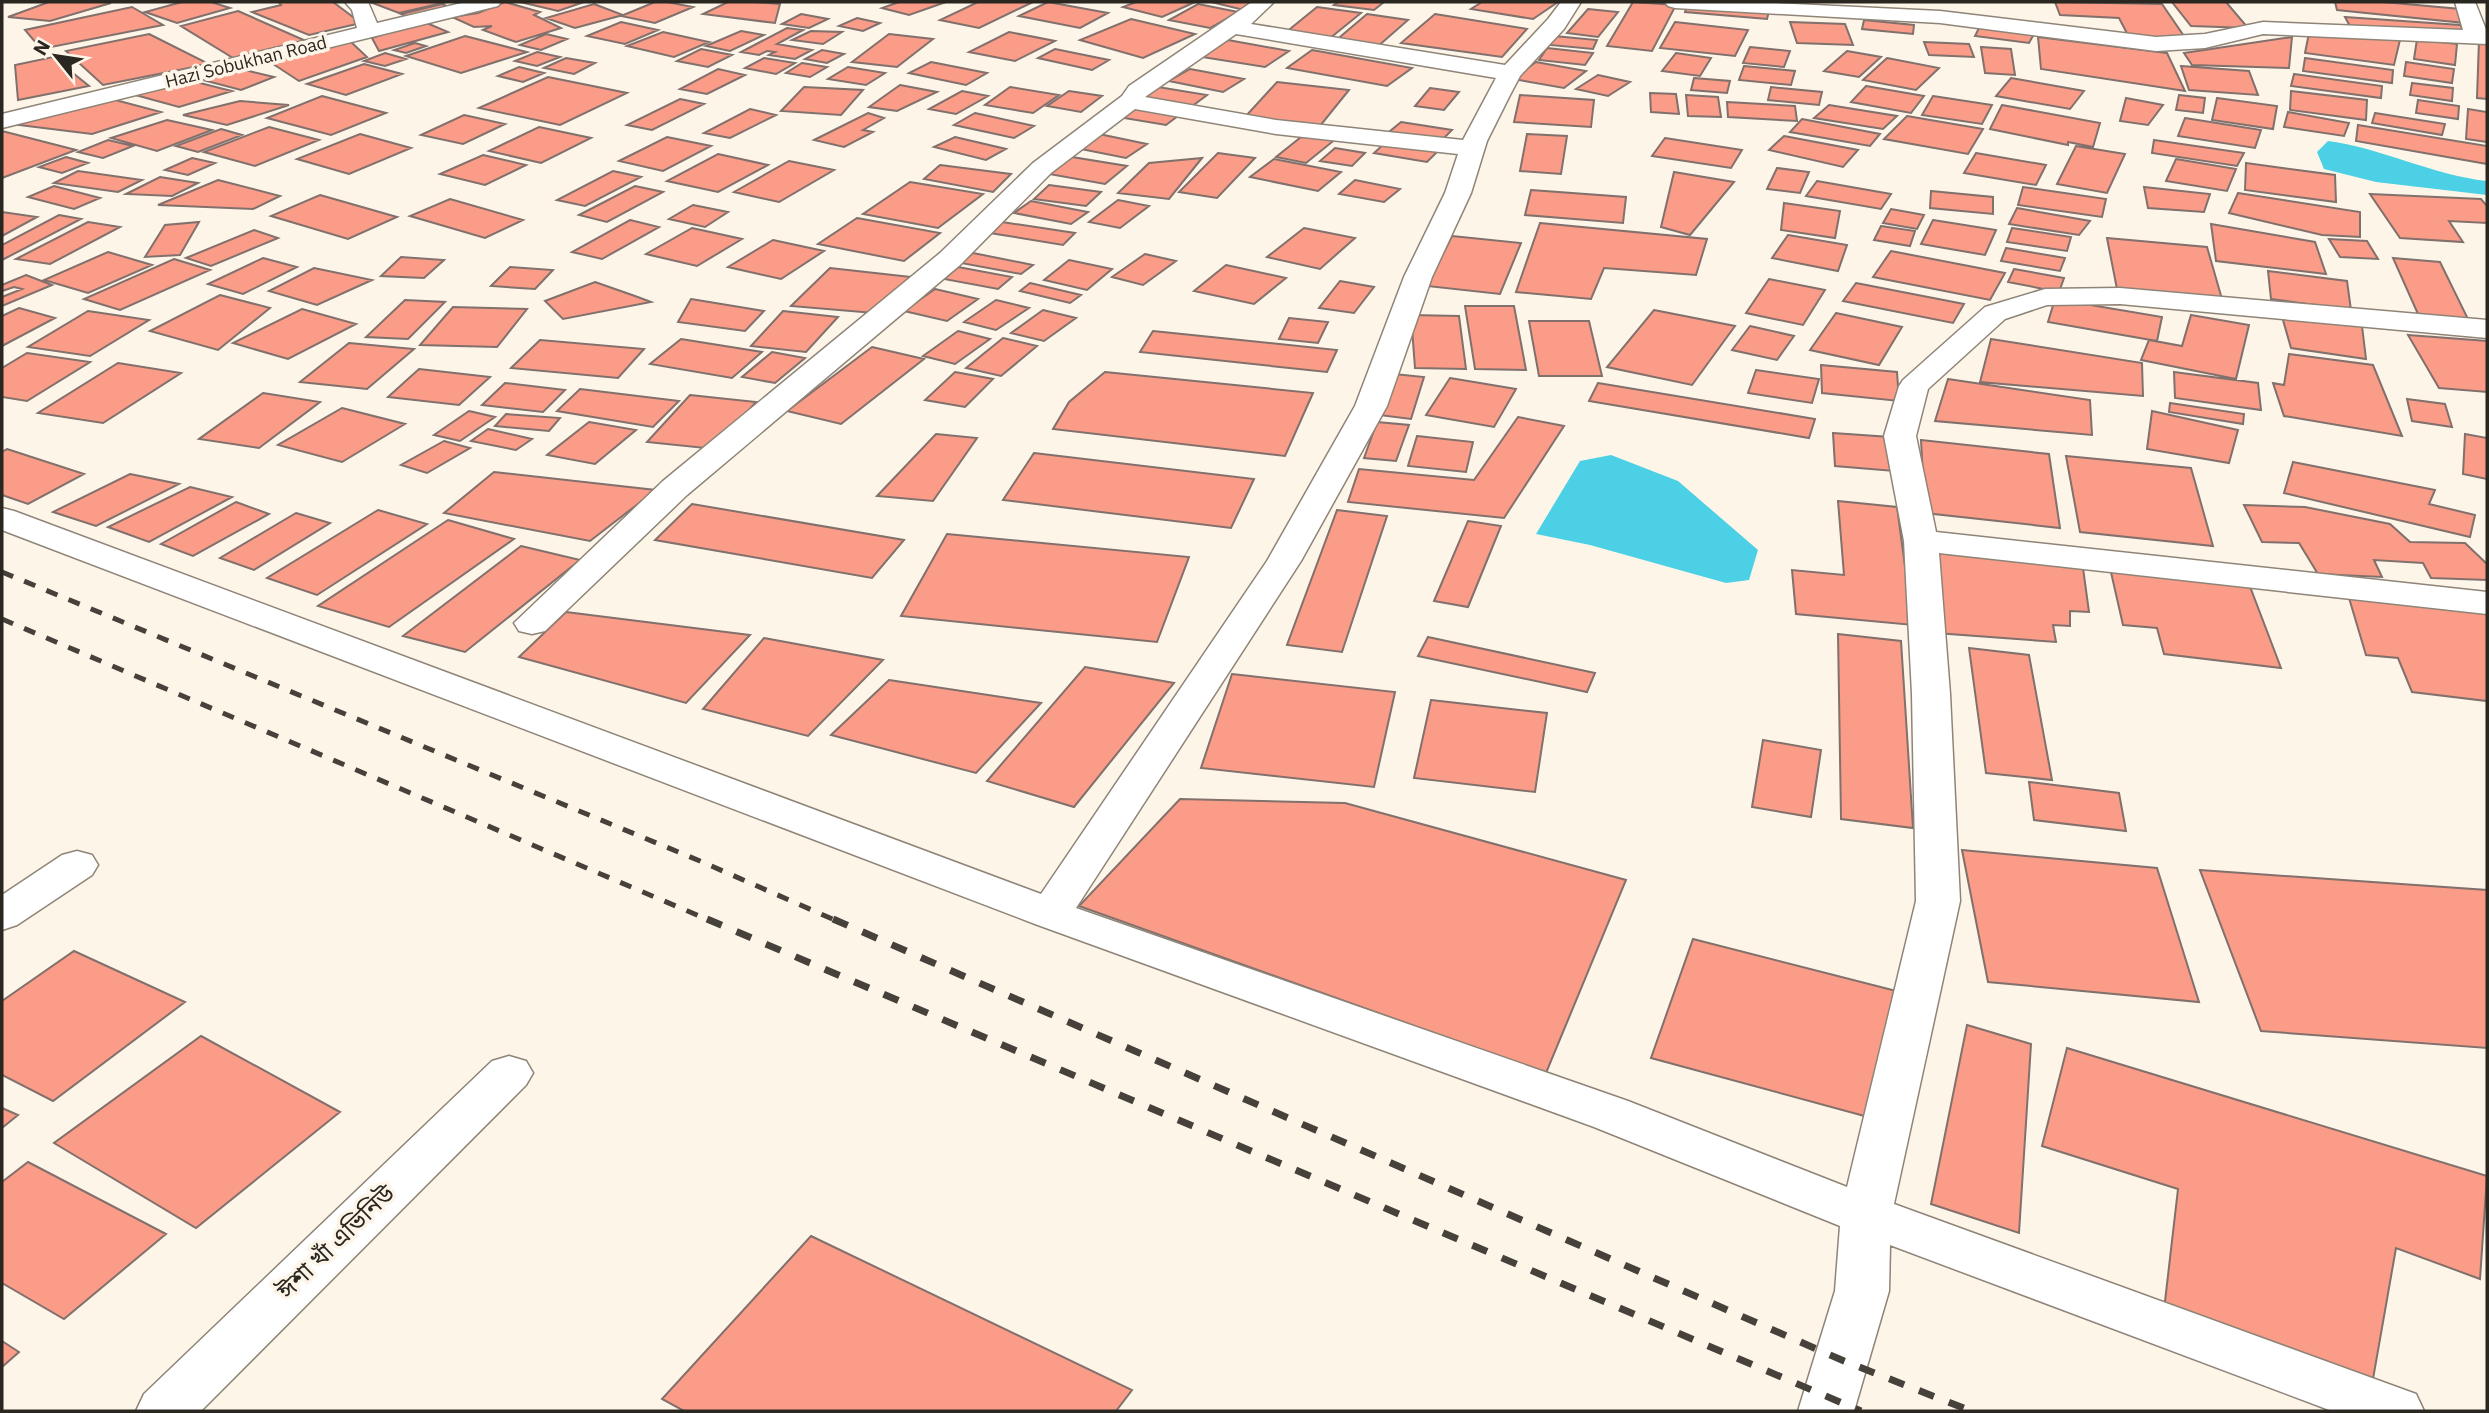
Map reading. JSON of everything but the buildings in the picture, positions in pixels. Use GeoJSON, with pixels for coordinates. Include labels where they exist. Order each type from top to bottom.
{"type":"FeatureCollection","features":[{"type":"Feature","properties":{"kind":"street"},"geometry":{"type":"LineString","coordinates":[[355,2],[362,7],[369,32]]}},
{"type":"Feature","properties":{"kind":"street","name":"Hazi Sobukhan Road"},"geometry":{"type":"LineString","coordinates":[[2,121],[491,2]]}},
{"type":"Feature","properties":{"kind":"street"},"geometry":{"type":"LineString","coordinates":[[532,623],[675,488],[950,259],[1042,168],[1130,101],[1137,91],[1264,2]]}},
{"type":"Feature","properties":{"kind":"street"},"geometry":{"type":"LineString","coordinates":[[1050,914],[1284,561],[1371,406],[1418,277],[1458,193],[1472,148],[1510,73],[1556,24],[1571,2]]}},
{"type":"Feature","properties":{"kind":"street"},"geometry":{"type":"LineString","coordinates":[[1675,2],[1940,17],[2166,44],[2205,41],[2263,28],[2482,38],[2465,2]]}},
{"type":"Feature","properties":{"kind":"street"},"geometry":{"type":"LineString","coordinates":[[2021,2],[2030,29]]}},
{"type":"Feature","properties":{"kind":"street"},"geometry":{"type":"LineString","coordinates":[[2247,10],[2263,28]]}},
{"type":"Feature","properties":{"kind":"street"},"geometry":{"type":"LineString","coordinates":[[1231,27],[1510,73]]}},
{"type":"Feature","properties":{"kind":"street"},"geometry":{"type":"LineString","coordinates":[[1130,101],[1287,129],[1472,148]]}},
{"type":"Feature","properties":{"kind":"street"},"geometry":{"type":"LineString","coordinates":[[1826,1411],[1862,1291],[1866,1215],[1938,901],[1931,694],[1921,541],[1900,436],[1914,386],[1995,313],[2045,297],[2120,296],[2487,329]]}},
{"type":"Feature","properties":{"kind":"street"},"geometry":{"type":"LineString","coordinates":[[2,518],[1050,914],[1611,1114],[1866,1215],[2396,1411]]}},
{"type":"Feature","properties":{"kind":"street"},"geometry":{"type":"LineString","coordinates":[[1921,541],[2487,603]]}},
{"type":"Feature","properties":{"kind":"street"},"geometry":{"type":"LineString","coordinates":[[2,915],[77,865]]}},
{"type":"Feature","properties":{"kind":"street","name":"ঈশা খাঁ এভিনিউ"},"geometry":{"type":"LineString","coordinates":[[164,1411],[509,1073]]}},
{"type":"Feature","properties":{"kind":"water"},"geometry":{"type":"Polygon","coordinates":[[[2328,141],[2487,181],[2487,195],[2376,182],[2324,169],[2317,152],[2328,141]]]}},
{"type":"Feature","properties":{"kind":"water"},"geometry":{"type":"Polygon","coordinates":[[[1611,455],[1678,481],[1758,550],[1749,580],[1726,583],[1590,545],[1536,534],[1580,461],[1611,455]]]}},
{"type":"Feature","properties":{"kind":"railway"},"geometry":{"type":"LineString","coordinates":[[2,572],[700,861],[837,921]]}},
{"type":"Feature","properties":{"kind":"railway"},"geometry":{"type":"LineString","coordinates":[[2,619],[711,921]]}},
{"type":"Feature","properties":{"kind":"railway"},"geometry":{"type":"LineString","coordinates":[[707,919],[1861,1411]]}},
{"type":"Feature","properties":{"kind":"railway"},"geometry":{"type":"LineString","coordinates":[[833,919],[1844,1361],[1971,1411]]}}]}
